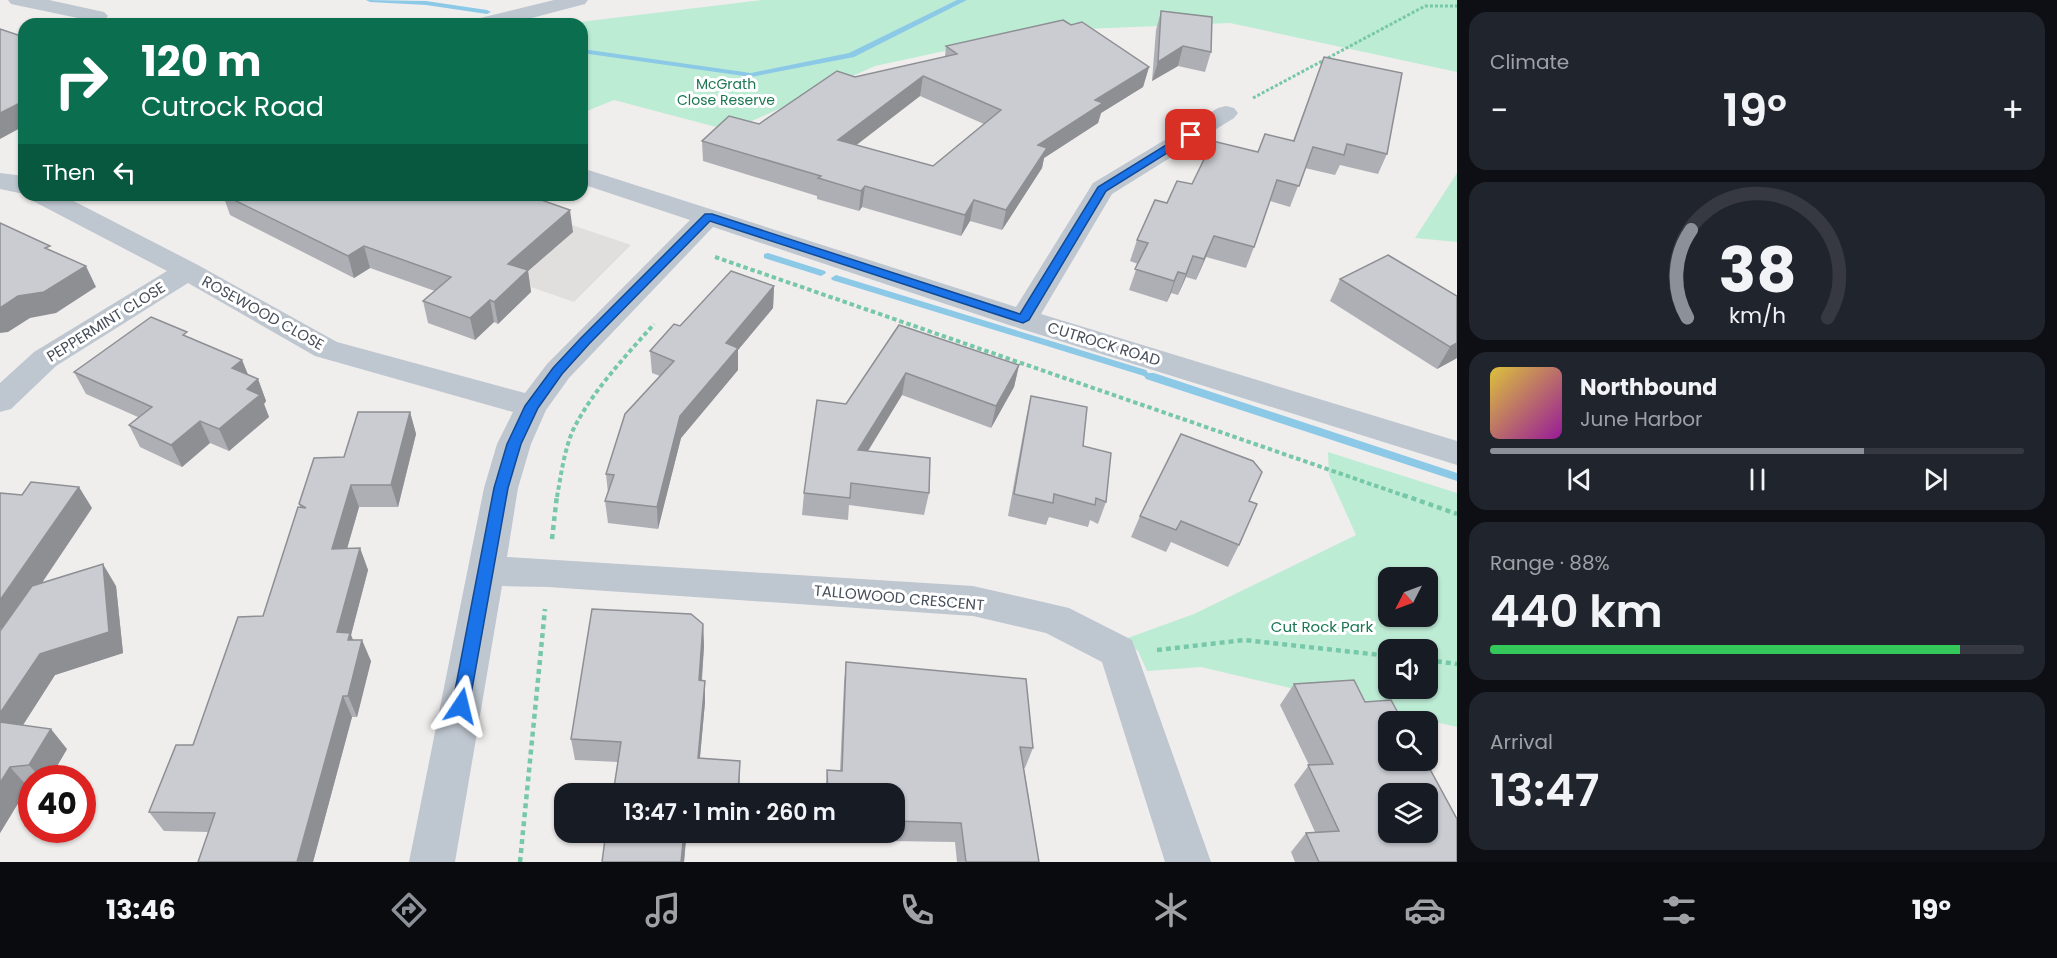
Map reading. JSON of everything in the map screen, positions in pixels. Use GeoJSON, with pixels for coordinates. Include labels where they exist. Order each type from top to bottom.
{"type":"FeatureCollection","features":[{"type":"Feature","properties":{"kind":"street"},"geometry":{"type":"LineString","coordinates":[[18,0],[104,13]]}},
{"type":"Feature","properties":{"kind":"street"},"geometry":{"type":"LineString","coordinates":[[508,18],[578,0]]}},
{"type":"Feature","properties":{"kind":"street"},"geometry":{"type":"LineString","coordinates":[[1023,320],[1102,189],[1226,113]]}},
{"type":"Feature","properties":{"kind":"street","name":"CUTROCK ROAD"},"geometry":{"type":"LineString","coordinates":[[588,178],[1023,320],[1457,453]]}},
{"type":"Feature","properties":{"kind":"street"},"geometry":{"type":"LineString","coordinates":[[0,181],[18,183]]}},
{"type":"Feature","properties":{"kind":"street","name":"ROSEWOOD CLOSE"},"geometry":{"type":"LineString","coordinates":[[54,201],[188,271],[326,349],[532,406]]}},
{"type":"Feature","properties":{"kind":"street"},"geometry":{"type":"LineString","coordinates":[[432,862],[501,488],[514,444],[532,406],[558,371],[708,217]]}},
{"type":"Feature","properties":{"kind":"street","name":"PEPPERMINT CLOSE"},"geometry":{"type":"LineString","coordinates":[[0,401],[45,359],[188,271]]}},
{"type":"Feature","properties":{"kind":"street","name":"TALLOWOOD CRESCENT"},"geometry":{"type":"LineString","coordinates":[[485,571],[548,572],[973,602],[1055,619],[1118,652]]}},
{"type":"Feature","properties":{"kind":"street"},"geometry":{"type":"LineString","coordinates":[[1118,652],[1188,862]]}},
{"type":"Feature","properties":{"kind":"path"},"geometry":{"type":"LineString","coordinates":[[1226,113],[1425,6],[1457,6]]}},
{"type":"Feature","properties":{"kind":"path"},"geometry":{"type":"LineString","coordinates":[[707,266],[743,228]]}},
{"type":"Feature","properties":{"kind":"path"},"geometry":{"type":"LineString","coordinates":[[715,258],[1457,514]]}},
{"type":"Feature","properties":{"kind":"path"},"geometry":{"type":"LineString","coordinates":[[520,862],[555,507],[573,431],[614,370],[660,318]]}},
{"type":"Feature","properties":{"kind":"path"},"geometry":{"type":"LineString","coordinates":[[1118,652],[1161,650],[1245,640],[1378,655]]}},
{"type":"Feature","properties":{"kind":"path"},"geometry":{"type":"LineString","coordinates":[[1438,661],[1457,664]]}},
{"type":"Feature","properties":{"kind":"shaded area"},"geometry":{"type":"Polygon","coordinates":[[[466,201],[502,201],[631,245],[574,302],[417,247],[466,201]]]}},
{"type":"Feature","properties":{"kind":"green space","name":"McGrath Close Reserve"},"geometry":{"type":"Polygon","coordinates":[[[762,0],[1457,0],[1457,72],[1230,23],[1038,31],[875,66],[745,124],[735,132],[614,100],[588,111],[588,21],[762,0]]]}},
{"type":"Feature","properties":{"kind":"green space"},"geometry":{"type":"Polygon","coordinates":[[[1457,173],[1457,242],[1415,238],[1457,173]]]}},
{"type":"Feature","properties":{"kind":"green space","name":"Cut Rock Park"},"geometry":{"type":"Polygon","coordinates":[[[1328,452],[1457,493],[1457,727],[1438,723],[1438,711],[1389,711],[1201,667],[1147,671],[1138,651],[1122,640],[1194,614],[1356,535],[1329,475],[1328,452]]]}},
{"type":"Feature","properties":{"kind":"building"},"geometry":{"type":"Polygon","coordinates":[[[1161,11],[1212,17],[1211,52],[1183,46],[1158,62],[1161,11]]]}},
{"type":"Feature","properties":{"kind":"building"},"geometry":{"type":"Polygon","coordinates":[[[1063,20],[1071,25],[1082,22],[1149,67],[1095,100],[1103,103],[1038,145],[1047,148],[1006,210],[974,200],[965,215],[865,186],[861,191],[818,178],[821,176],[702,141],[729,116],[759,124],[837,71],[855,77],[957,54],[946,46],[1063,20]],[[923,76],[838,140],[933,166],[1001,110],[923,76]]]}},
{"type":"Feature","properties":{"kind":"building"},"geometry":{"type":"Polygon","coordinates":[[[0,29],[18,35],[18,104],[0,113],[0,29]]]}},
{"type":"Feature","properties":{"kind":"building"},"geometry":{"type":"Polygon","coordinates":[[[1324,57],[1402,73],[1387,154],[1347,144],[1344,155],[1313,147],[1299,186],[1277,180],[1254,247],[1214,236],[1204,259],[1193,256],[1186,274],[1178,272],[1174,281],[1135,269],[1148,243],[1137,240],[1155,200],[1167,203],[1177,181],[1192,184],[1213,141],[1258,152],[1265,134],[1294,141],[1324,57]]]}},
{"type":"Feature","properties":{"kind":"building"},"geometry":{"type":"Polygon","coordinates":[[[236,201],[544,201],[570,210],[508,264],[528,270],[494,302],[490,300],[470,318],[423,301],[451,277],[364,246],[348,256],[236,201]]]}},
{"type":"Feature","properties":{"kind":"building"},"geometry":{"type":"Polygon","coordinates":[[[0,223],[50,246],[45,248],[86,266],[44,292],[18,296],[0,308],[0,223]]]}},
{"type":"Feature","properties":{"kind":"building"},"geometry":{"type":"Polygon","coordinates":[[[1388,255],[1457,296],[1457,343],[1450,347],[1340,279],[1388,255]]]}},
{"type":"Feature","properties":{"kind":"building"},"geometry":{"type":"Polygon","coordinates":[[[731,271],[774,286],[726,343],[738,348],[680,416],[657,507],[605,501],[614,475],[606,474],[625,414],[674,361],[650,351],[674,324],[680,326],[731,271]]]}},
{"type":"Feature","properties":{"kind":"building"},"geometry":{"type":"Polygon","coordinates":[[[151,317],[187,332],[183,335],[242,360],[232,368],[258,379],[247,389],[260,395],[219,429],[200,421],[171,445],[129,425],[152,407],[74,372],[151,317]]]}},
{"type":"Feature","properties":{"kind":"building"},"geometry":{"type":"Polygon","coordinates":[[[899,325],[1019,365],[996,406],[906,373],[858,450],[930,458],[929,493],[851,483],[850,498],[804,493],[817,400],[846,404],[899,325]]]}},
{"type":"Feature","properties":{"kind":"building"},"geometry":{"type":"Polygon","coordinates":[[[1031,396],[1087,407],[1083,446],[1111,453],[1106,502],[1096,498],[1095,505],[1054,494],[1053,503],[1014,494],[1031,396]]]}},
{"type":"Feature","properties":{"kind":"building"},"geometry":{"type":"Polygon","coordinates":[[[358,412],[410,412],[391,485],[351,485],[332,549],[360,548],[337,632],[350,633],[348,640],[362,640],[348,696],[343,696],[297,862],[198,862],[215,813],[149,812],[176,745],[193,745],[238,617],[263,616],[298,507],[306,508],[299,504],[314,458],[344,457],[358,412]]]}},
{"type":"Feature","properties":{"kind":"building"},"geometry":{"type":"Polygon","coordinates":[[[1181,434],[1253,461],[1262,472],[1249,501],[1257,504],[1239,545],[1181,521],[1176,530],[1140,516],[1181,434]]]}},
{"type":"Feature","properties":{"kind":"building"},"geometry":{"type":"Polygon","coordinates":[[[31,482],[79,487],[0,600],[0,493],[22,495],[31,482]]]}},
{"type":"Feature","properties":{"kind":"building"},"geometry":{"type":"Polygon","coordinates":[[[103,564],[109,632],[40,654],[0,713],[0,631],[32,586],[103,564]]]}},
{"type":"Feature","properties":{"kind":"building"},"geometry":{"type":"Polygon","coordinates":[[[592,609],[691,614],[703,624],[699,680],[705,681],[698,758],[740,761],[739,783],[615,783],[621,742],[571,739],[592,609]]]}},
{"type":"Feature","properties":{"kind":"building"},"geometry":{"type":"Polygon","coordinates":[[[846,662],[1026,679],[1033,748],[1020,747],[1039,862],[966,862],[961,823],[905,821],[905,783],[828,783],[827,770],[842,771],[846,662]]]}},
{"type":"Feature","properties":{"kind":"building"},"geometry":{"type":"Polygon","coordinates":[[[1354,680],[1365,702],[1391,700],[1397,711],[1378,711],[1378,771],[1431,771],[1437,783],[1378,783],[1378,843],[1438,843],[1438,784],[1457,819],[1457,862],[1319,862],[1306,833],[1339,831],[1308,765],[1333,764],[1294,684],[1354,680]]]}},
{"type":"Feature","properties":{"kind":"building"},"geometry":{"type":"Polygon","coordinates":[[[0,722],[51,729],[29,765],[10,767],[0,783],[0,722]]]}},
{"type":"Feature","properties":{"kind":"building"},"geometry":{"type":"Polygon","coordinates":[[[605,843],[683,843],[681,862],[602,862],[605,843]]]}},
{"type":"Feature","properties":{"kind":"waterway"},"geometry":{"type":"LineString","coordinates":[[370,0],[426,3],[487,12]]}},
{"type":"Feature","properties":{"kind":"waterway"},"geometry":{"type":"LineString","coordinates":[[588,52],[751,75],[851,55],[963,0]]}},
{"type":"Feature","properties":{"kind":"waterway"},"geometry":{"type":"LineString","coordinates":[[768,256],[821,273]]}},
{"type":"Feature","properties":{"kind":"waterway"},"geometry":{"type":"LineString","coordinates":[[836,278],[1142,373]]}},
{"type":"Feature","properties":{"kind":"waterway"},"geometry":{"type":"LineString","coordinates":[[1150,376],[1455,477]]}},
{"type":"Feature","properties":{"kind":"route"},"geometry":{"type":"LineString","coordinates":[[461,706],[501,488],[514,444],[532,406],[558,371],[585,341],[708,217],[1023,320],[1102,189],[1191,135]]}}]}
